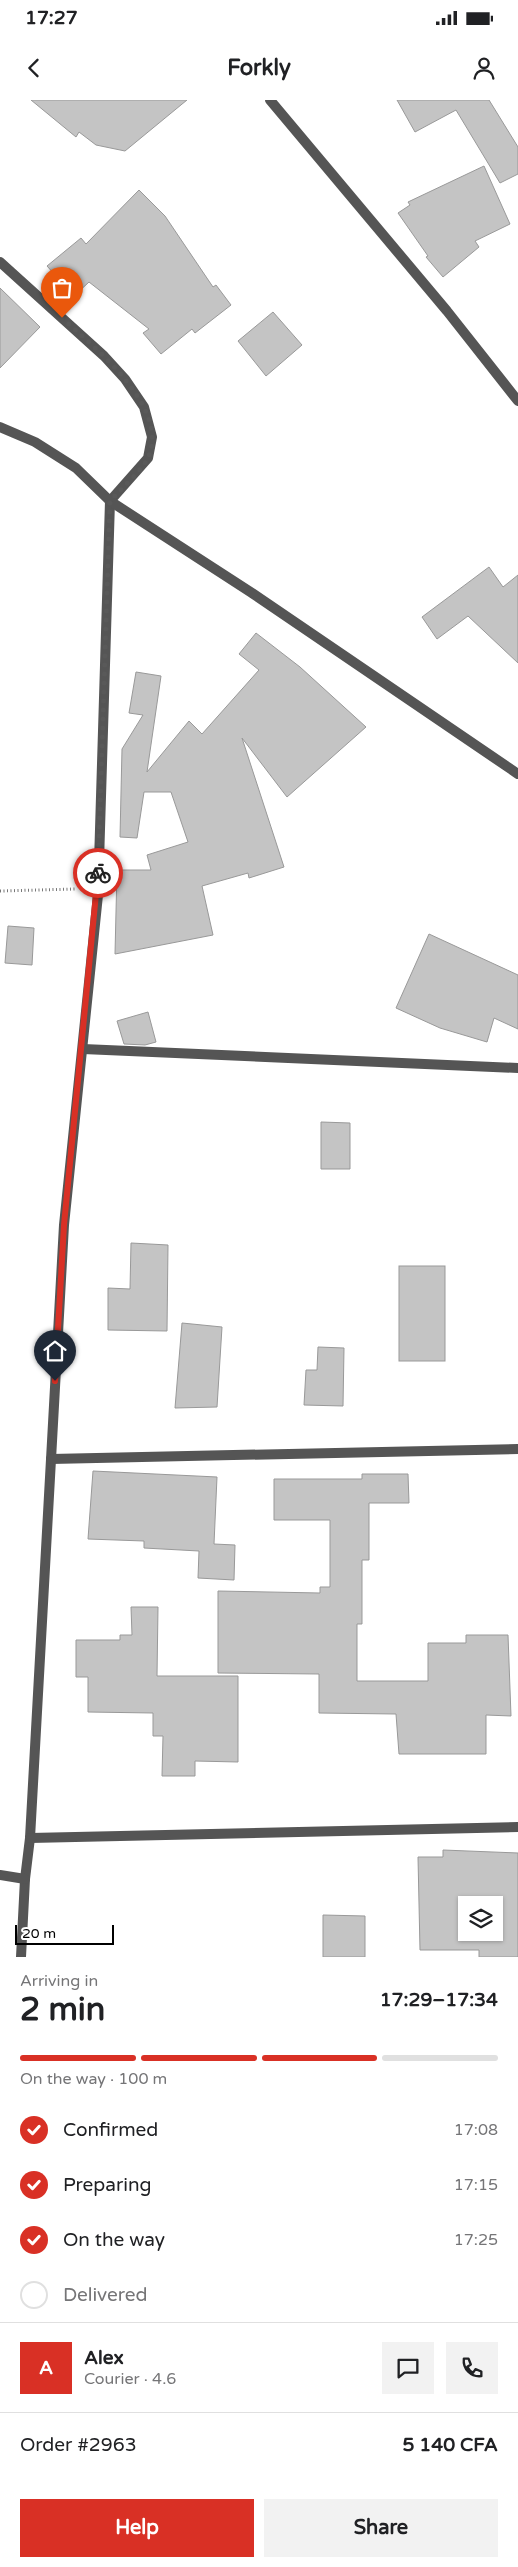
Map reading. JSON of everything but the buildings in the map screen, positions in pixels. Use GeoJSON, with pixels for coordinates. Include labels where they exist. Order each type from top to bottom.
{"type":"FeatureCollection","features":[{"type":"Feature","properties":{"kind":"street"},"geometry":{"type":"LineString","coordinates":[[270,100],[447,311],[518,401]]}},
{"type":"Feature","properties":{"kind":"street"},"geometry":{"type":"LineString","coordinates":[[0,262],[104,356],[125,379],[144,407],[152,437],[148,458],[110,501],[98,895],[64,1225],[30,1838],[25,1879],[21,1957]]}},
{"type":"Feature","properties":{"kind":"street"},"geometry":{"type":"LineString","coordinates":[[0,427],[35,442],[76,468],[110,501],[252,593],[518,774]]}},
{"type":"Feature","properties":{"kind":"street"},"geometry":{"type":"LineString","coordinates":[[83,1049],[518,1068]]}},
{"type":"Feature","properties":{"kind":"street"},"geometry":{"type":"LineString","coordinates":[[51,1459],[518,1450]]}},
{"type":"Feature","properties":{"kind":"street"},"geometry":{"type":"LineString","coordinates":[[30,1838],[518,1827]]}},
{"type":"Feature","properties":{"kind":"street"},"geometry":{"type":"LineString","coordinates":[[0,1875],[25,1879]]}},
{"type":"Feature","properties":{"kind":"path"},"geometry":{"type":"LineString","coordinates":[[0,891],[72,888],[98,895]]}},
{"type":"Feature","properties":{"kind":"way so far"},"geometry":{"type":"LineString","coordinates":[[62,318],[104,356],[125,379],[144,407],[152,437],[148,458],[110,501],[98,873]]}},
{"type":"Feature","properties":{"kind":"route"},"geometry":{"type":"LineString","coordinates":[[55,1381],[64,1225],[98,895],[98,873]]}}]}
